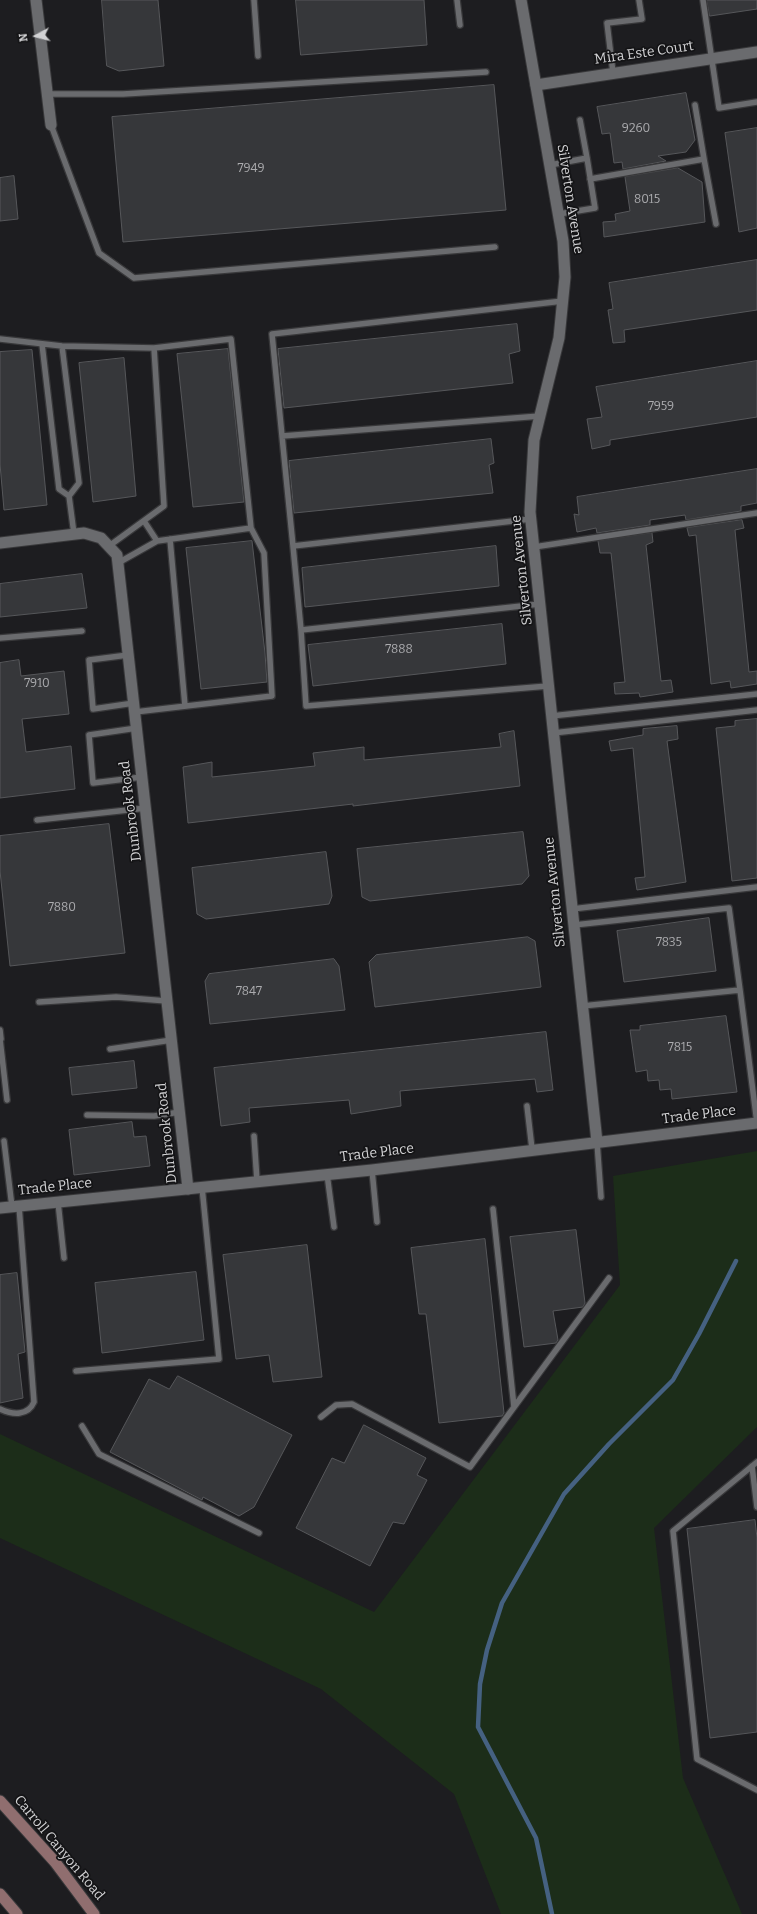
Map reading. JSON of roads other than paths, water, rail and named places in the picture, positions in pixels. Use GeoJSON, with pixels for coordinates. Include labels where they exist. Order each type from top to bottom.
{"type":"FeatureCollection","features":[{"type":"Feature","properties":{"kind":"main road","name":"Carroll Canyon Road"},"geometry":{"type":"LineString","coordinates":[[0,1801],[55,1862],[94,1914]]}},
{"type":"Feature","properties":{"kind":"main road"},"geometry":{"type":"LineString","coordinates":[[0,1894],[16,1914]]}},
{"type":"Feature","properties":{"kind":"street"},"geometry":{"type":"LineString","coordinates":[[36,0],[51,125]]}},
{"type":"Feature","properties":{"kind":"street","name":"Silverton Avenue"},"geometry":{"type":"LineString","coordinates":[[521,0],[559,214],[565,264],[559,338],[534,440],[531,519],[596,1142]]}},
{"type":"Feature","properties":{"kind":"street","name":"Mira Este Court"},"geometry":{"type":"LineString","coordinates":[[536,84],[757,52]]}},
{"type":"Feature","properties":{"kind":"street","name":"Dunbrook Road"},"geometry":{"type":"LineString","coordinates":[[0,543],[84,533],[101,538],[117,555],[188,1189]]}},
{"type":"Feature","properties":{"kind":"street","name":"Trade Place"},"geometry":{"type":"LineString","coordinates":[[0,1208],[372,1170],[532,1149],[757,1123]]}},
{"type":"Feature","properties":{"kind":"lane"},"geometry":{"type":"LineString","coordinates":[[254,0],[258,56]]}},
{"type":"Feature","properties":{"kind":"lane"},"geometry":{"type":"LineString","coordinates":[[457,0],[460,25]]}},
{"type":"Feature","properties":{"kind":"lane"},"geometry":{"type":"LineString","coordinates":[[613,73],[607,23],[642,19],[639,0]]}},
{"type":"Feature","properties":{"kind":"lane"},"geometry":{"type":"LineString","coordinates":[[703,0],[719,108],[757,102]]}},
{"type":"Feature","properties":{"kind":"lane"},"geometry":{"type":"LineString","coordinates":[[48,94],[123,94],[486,72]]}},
{"type":"Feature","properties":{"kind":"lane"},"geometry":{"type":"LineString","coordinates":[[694,105],[716,224]]}},
{"type":"Feature","properties":{"kind":"lane"},"geometry":{"type":"LineString","coordinates":[[559,214],[596,208],[580,120]]}},
{"type":"Feature","properties":{"kind":"lane"},"geometry":{"type":"LineString","coordinates":[[51,125],[99,253],[134,278],[495,247]]}},
{"type":"Feature","properties":{"kind":"lane"},"geometry":{"type":"LineString","coordinates":[[550,165],[587,158]]}},
{"type":"Feature","properties":{"kind":"lane"},"geometry":{"type":"LineString","coordinates":[[590,179],[704,159]]}},
{"type":"Feature","properties":{"kind":"lane"},"geometry":{"type":"LineString","coordinates":[[548,686],[306,706],[301,630],[272,334],[563,301]]}},
{"type":"Feature","properties":{"kind":"lane"},"geometry":{"type":"LineString","coordinates":[[0,339],[62,346],[154,348],[231,339],[251,528],[264,553],[272,696],[185,706],[94,709],[89,660],[128,655]]}},
{"type":"Feature","properties":{"kind":"lane"},"geometry":{"type":"LineString","coordinates":[[42,344],[59,489],[69,496]]}},
{"type":"Feature","properties":{"kind":"lane"},"geometry":{"type":"LineString","coordinates":[[62,346],[79,482],[69,496],[74,534]]}},
{"type":"Feature","properties":{"kind":"lane"},"geometry":{"type":"LineString","coordinates":[[109,546],[164,506],[154,348]]}},
{"type":"Feature","properties":{"kind":"lane"},"geometry":{"type":"LineString","coordinates":[[282,436],[540,416]]}},
{"type":"Feature","properties":{"kind":"lane"},"geometry":{"type":"LineString","coordinates":[[534,547],[757,514]]}},
{"type":"Feature","properties":{"kind":"lane"},"geometry":{"type":"LineString","coordinates":[[293,546],[531,519]]}},
{"type":"Feature","properties":{"kind":"lane"},"geometry":{"type":"LineString","coordinates":[[144,521],[157,541]]}},
{"type":"Feature","properties":{"kind":"lane"},"geometry":{"type":"LineString","coordinates":[[118,563],[157,541],[251,528]]}},
{"type":"Feature","properties":{"kind":"lane"},"geometry":{"type":"LineString","coordinates":[[170,539],[185,706]]}},
{"type":"Feature","properties":{"kind":"lane"},"geometry":{"type":"LineString","coordinates":[[301,630],[540,604]]}},
{"type":"Feature","properties":{"kind":"lane"},"geometry":{"type":"LineString","coordinates":[[0,638],[82,631]]}},
{"type":"Feature","properties":{"kind":"lane"},"geometry":{"type":"LineString","coordinates":[[551,716],[757,694]]}},
{"type":"Feature","properties":{"kind":"lane"},"geometry":{"type":"LineString","coordinates":[[553,733],[757,710]]}},
{"type":"Feature","properties":{"kind":"lane"},"geometry":{"type":"LineString","coordinates":[[136,728],[89,735],[93,783],[142,777]]}},
{"type":"Feature","properties":{"kind":"lane"},"geometry":{"type":"LineString","coordinates":[[37,820],[146,808]]}},
{"type":"Feature","properties":{"kind":"lane"},"geometry":{"type":"LineString","coordinates":[[572,909],[757,887]]}},
{"type":"Feature","properties":{"kind":"lane"},"geometry":{"type":"LineString","coordinates":[[574,925],[729,908],[757,1123]]}},
{"type":"Feature","properties":{"kind":"lane"},"geometry":{"type":"LineString","coordinates":[[582,1006],[740,990]]}},
{"type":"Feature","properties":{"kind":"lane"},"geometry":{"type":"LineString","coordinates":[[39,1002],[116,997],[167,1001]]}},
{"type":"Feature","properties":{"kind":"lane"},"geometry":{"type":"LineString","coordinates":[[0,1030],[7,1100]]}},
{"type":"Feature","properties":{"kind":"lane"},"geometry":{"type":"LineString","coordinates":[[110,1049],[172,1040]]}},
{"type":"Feature","properties":{"kind":"lane"},"geometry":{"type":"LineString","coordinates":[[527,1106],[532,1149]]}},
{"type":"Feature","properties":{"kind":"lane"},"geometry":{"type":"LineString","coordinates":[[87,1115],[154,1116],[180,1112]]}},
{"type":"Feature","properties":{"kind":"lane"},"geometry":{"type":"LineString","coordinates":[[254,1136],[257,1181]]}},
{"type":"Feature","properties":{"kind":"lane"},"geometry":{"type":"LineString","coordinates":[[0,1409],[16,1414],[31,1409],[34,1402],[15,1206],[4,1141]]}},
{"type":"Feature","properties":{"kind":"lane"},"geometry":{"type":"LineString","coordinates":[[596,1142],[601,1197]]}},
{"type":"Feature","properties":{"kind":"lane"},"geometry":{"type":"LineString","coordinates":[[372,1170],[377,1222]]}},
{"type":"Feature","properties":{"kind":"lane"},"geometry":{"type":"LineString","coordinates":[[327,1174],[334,1227]]}},
{"type":"Feature","properties":{"kind":"lane"},"geometry":{"type":"LineString","coordinates":[[76,1371],[219,1359],[202,1187]]}},
{"type":"Feature","properties":{"kind":"lane"},"geometry":{"type":"LineString","coordinates":[[58,1202],[64,1258]]}},
{"type":"Feature","properties":{"kind":"lane"},"geometry":{"type":"LineString","coordinates":[[493,1209],[514,1407]]}},
{"type":"Feature","properties":{"kind":"lane"},"geometry":{"type":"LineString","coordinates":[[321,1417],[336,1405],[352,1404],[470,1466],[609,1278]]}},
{"type":"Feature","properties":{"kind":"lane"},"geometry":{"type":"LineString","coordinates":[[82,1426],[99,1454],[259,1533]]}},
{"type":"Feature","properties":{"kind":"lane"},"geometry":{"type":"LineString","coordinates":[[755,1464],[757,1507]]}},
{"type":"Feature","properties":{"kind":"lane"},"geometry":{"type":"LineString","coordinates":[[755,1464],[673,1531],[697,1759],[757,1790]]}},
{"type":"Feature","properties":{"kind":"waterway"},"geometry":{"type":"LineString","coordinates":[[552,1914],[536,1838],[478,1727],[480,1684],[487,1650],[502,1603],[564,1494],[609,1444],[673,1380],[699,1334],[736,1261]]}}]}
